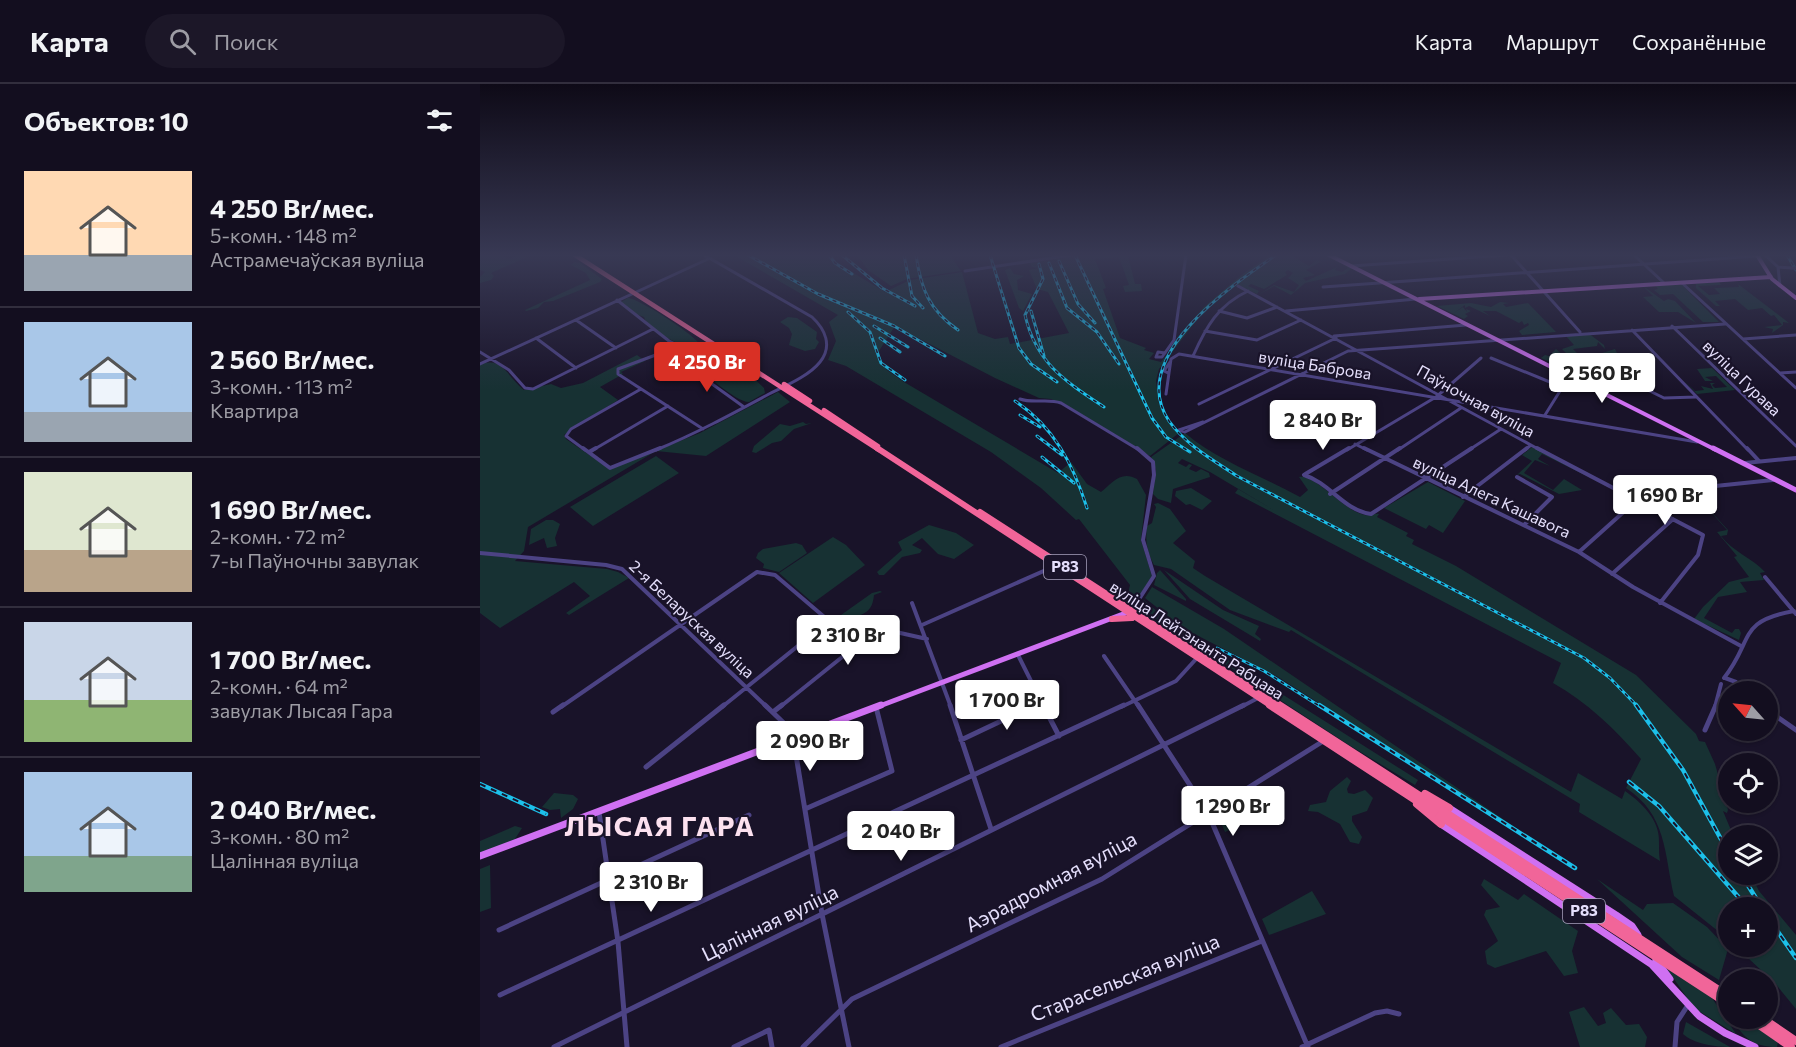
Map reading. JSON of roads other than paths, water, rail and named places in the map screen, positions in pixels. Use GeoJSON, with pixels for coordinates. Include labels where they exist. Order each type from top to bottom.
{"type":"FeatureCollection","features":[{"type":"Feature","properties":{"kind":"highway","name":"вуліца Лейтэнанта Рабцава"},"geometry":{"type":"LineString","coordinates":[[651,300],[1327,739],[1406,793],[1443,814],[1718,990]]}},
{"type":"Feature","properties":{"kind":"highway","name":"вуліца Лейтэнанта Рабцава"},"geometry":{"type":"LineString","coordinates":[[784,387],[1113,604],[1130,611],[1137,620],[1257,698],[1400,781],[1443,814],[1718,998]]}},
{"type":"Feature","properties":{"kind":"highway"},"geometry":{"type":"LineString","coordinates":[[1112,619],[1117,612],[1113,604]]}},
{"type":"Feature","properties":{"kind":"highway"},"geometry":{"type":"LineString","coordinates":[[1112,619],[1120,617],[1137,620]]}},
{"type":"Feature","properties":{"kind":"highway"},"geometry":{"type":"LineString","coordinates":[[1765,1029],[1791,1047]]}},
{"type":"Feature","properties":{"kind":"highway"},"geometry":{"type":"LineString","coordinates":[[1778,1029],[1796,1041]]}},
{"type":"Feature","properties":{"kind":"main road"},"geometry":{"type":"LineString","coordinates":[[1420,300],[1697,442],[1796,490]]}},
{"type":"Feature","properties":{"kind":"main road"},"geometry":{"type":"LineString","coordinates":[[480,856],[1130,611]]}},
{"type":"Feature","properties":{"kind":"main road","name":"вуліца Лейтэнанта Рабцава"},"geometry":{"type":"LineString","coordinates":[[1443,814],[1584,894],[1632,926],[1688,1005]]}},
{"type":"Feature","properties":{"kind":"main road","name":"вуліца Лейтэнанта Рабцава"},"geometry":{"type":"LineString","coordinates":[[1443,814],[1574,914],[1658,970],[1688,1005]]}},
{"type":"Feature","properties":{"kind":"main road"},"geometry":{"type":"LineString","coordinates":[[1574,914],[1584,917],[1590,911],[1591,904],[1584,894]]}},
{"type":"Feature","properties":{"kind":"main road"},"geometry":{"type":"LineString","coordinates":[[1608,938],[1599,927],[1599,921],[1606,913],[1616,915]]}},
{"type":"Feature","properties":{"kind":"main road"},"geometry":{"type":"LineString","coordinates":[[1688,1005],[1711,1024],[1755,1047]]}},
{"type":"Feature","properties":{"kind":"street"},"geometry":{"type":"LineString","coordinates":[[480,364],[616,300],[653,330],[694,353],[692,358],[683,362]]}},
{"type":"Feature","properties":{"kind":"street"},"geometry":{"type":"LineString","coordinates":[[641,388],[567,434],[567,437],[610,468],[703,430],[784,387],[812,369],[823,356],[827,343],[821,326],[807,314],[782,300]]}},
{"type":"Feature","properties":{"kind":"street"},"geometry":{"type":"LineString","coordinates":[[1165,354],[1158,352],[1157,358],[1165,354],[1174,337],[1179,300]]}},
{"type":"Feature","properties":{"kind":"street"},"geometry":{"type":"LineString","coordinates":[[1193,356],[1205,331],[1228,300]]}},
{"type":"Feature","properties":{"kind":"street","name":"Паўночная вуліца"},"geometry":{"type":"LineString","coordinates":[[1264,300],[1438,396]]}},
{"type":"Feature","properties":{"kind":"street"},"geometry":{"type":"LineString","coordinates":[[1285,311],[1293,308],[1405,300]]}},
{"type":"Feature","properties":{"kind":"street"},"geometry":{"type":"LineString","coordinates":[[1551,300],[1581,332]]}},
{"type":"Feature","properties":{"kind":"street"},"geometry":{"type":"LineString","coordinates":[[1700,300],[1796,388]]}},
{"type":"Feature","properties":{"kind":"street"},"geometry":{"type":"LineString","coordinates":[[1219,311],[1247,318],[1277,307]]}},
{"type":"Feature","properties":{"kind":"street"},"geometry":{"type":"LineString","coordinates":[[576,319],[615,348]]}},
{"type":"Feature","properties":{"kind":"street"},"geometry":{"type":"LineString","coordinates":[[1205,331],[1257,340],[1301,320]]}},
{"type":"Feature","properties":{"kind":"street"},"geometry":{"type":"LineString","coordinates":[[1203,422],[1184,426],[1179,430],[1184,432],[1344,351],[1581,332],[1725,324]]}},
{"type":"Feature","properties":{"kind":"street"},"geometry":{"type":"LineString","coordinates":[[1199,404],[1335,338],[1470,325]]}},
{"type":"Feature","properties":{"kind":"street","name":"вуліца Гурава"},"geometry":{"type":"LineString","coordinates":[[1672,326],[1796,446]]}},
{"type":"Feature","properties":{"kind":"street"},"geometry":{"type":"LineString","coordinates":[[1632,329],[1759,461]]}},
{"type":"Feature","properties":{"kind":"street"},"geometry":{"type":"LineString","coordinates":[[480,352],[509,370],[528,389],[653,330]]}},
{"type":"Feature","properties":{"kind":"street"},"geometry":{"type":"LineString","coordinates":[[1742,339],[1796,335]]}},
{"type":"Feature","properties":{"kind":"street"},"geometry":{"type":"LineString","coordinates":[[536,338],[576,368]]}},
{"type":"Feature","properties":{"kind":"street"},"geometry":{"type":"LineString","coordinates":[[703,430],[617,371],[656,354],[669,352],[744,407]]}},
{"type":"Feature","properties":{"kind":"street","name":"вуліца Баброва"},"geometry":{"type":"LineString","coordinates":[[1166,394],[1168,373],[1164,371],[1178,354],[1438,396],[1697,442]]}},
{"type":"Feature","properties":{"kind":"street"},"geometry":{"type":"LineString","coordinates":[[1481,358],[1438,396],[1308,474],[1330,494],[1366,514],[1427,480],[1501,429]]}},
{"type":"Feature","properties":{"kind":"street"},"geometry":{"type":"LineString","coordinates":[[1491,358],[1562,387]]}},
{"type":"Feature","properties":{"kind":"street"},"geometry":{"type":"LineString","coordinates":[[1605,369],[1664,398],[1697,397]]}},
{"type":"Feature","properties":{"kind":"street"},"geometry":{"type":"LineString","coordinates":[[1779,373],[1796,372]]}},
{"type":"Feature","properties":{"kind":"street"},"geometry":{"type":"LineString","coordinates":[[1545,415],[1570,375]]}},
{"type":"Feature","properties":{"kind":"street","name":"Паўночная вуліца"},"geometry":{"type":"LineString","coordinates":[[1444,398],[1703,535],[1698,555],[1660,603]]}},
{"type":"Feature","properties":{"kind":"street","name":"вуліца Лейтэнанта Рабцава"},"geometry":{"type":"LineString","coordinates":[[1020,399],[1028,403],[1056,402],[1143,452],[1153,462],[1154,475],[1143,540],[1154,576],[1130,611]]}},
{"type":"Feature","properties":{"kind":"street"},"geometry":{"type":"LineString","coordinates":[[589,452],[668,406]]}},
{"type":"Feature","properties":{"kind":"street"},"geometry":{"type":"LineString","coordinates":[[1330,494],[1461,408]]}},
{"type":"Feature","properties":{"kind":"street","name":"вуліца Алега Кашавога"},"geometry":{"type":"LineString","coordinates":[[1355,444],[1383,460],[1579,552],[1660,603],[1741,646]]}},
{"type":"Feature","properties":{"kind":"street"},"geometry":{"type":"LineString","coordinates":[[1463,497],[1531,445]]}},
{"type":"Feature","properties":{"kind":"street"},"geometry":{"type":"LineString","coordinates":[[1742,464],[1796,458]]}},
{"type":"Feature","properties":{"kind":"street"},"geometry":{"type":"LineString","coordinates":[[1517,477],[1552,498],[1524,525]]}},
{"type":"Feature","properties":{"kind":"street"},"geometry":{"type":"LineString","coordinates":[[1628,495],[1773,480]]}},
{"type":"Feature","properties":{"kind":"street"},"geometry":{"type":"LineString","coordinates":[[1579,552],[1637,500]]}},
{"type":"Feature","properties":{"kind":"street"},"geometry":{"type":"LineString","coordinates":[[1612,574],[1673,519]]}},
{"type":"Feature","properties":{"kind":"street","name":"2-я Беларуская вуліца"},"geometry":{"type":"LineString","coordinates":[[480,553],[617,567],[637,580],[773,712],[789,728],[793,739]]}},
{"type":"Feature","properties":{"kind":"street"},"geometry":{"type":"LineString","coordinates":[[922,625],[1055,566]]}},
{"type":"Feature","properties":{"kind":"street"},"geometry":{"type":"LineString","coordinates":[[553,712],[751,575],[764,571],[781,579],[829,621],[646,767]]}},
{"type":"Feature","properties":{"kind":"street"},"geometry":{"type":"LineString","coordinates":[[1765,577],[1795,612]]}},
{"type":"Feature","properties":{"kind":"street"},"geometry":{"type":"LineString","coordinates":[[912,603],[943,682],[972,777],[991,829]]}},
{"type":"Feature","properties":{"kind":"street"},"geometry":{"type":"LineString","coordinates":[[1722,681],[1732,668],[1751,626],[1758,618],[1795,612]]}},
{"type":"Feature","properties":{"kind":"street"},"geometry":{"type":"LineString","coordinates":[[773,712],[872,633],[886,630],[927,639]]}},
{"type":"Feature","properties":{"kind":"street"},"geometry":{"type":"LineString","coordinates":[[1018,655],[1059,736]]}},
{"type":"Feature","properties":{"kind":"street"},"geometry":{"type":"LineString","coordinates":[[1104,656],[1136,700],[1208,813],[1305,1046],[1375,1013],[1387,1011],[1399,1014]]}},
{"type":"Feature","properties":{"kind":"street"},"geometry":{"type":"LineString","coordinates":[[500,994],[561,964],[618,942],[1176,681],[1197,658]]}},
{"type":"Feature","properties":{"kind":"street"},"geometry":{"type":"LineString","coordinates":[[1732,668],[1737,681]]}},
{"type":"Feature","properties":{"kind":"street"},"geometry":{"type":"LineString","coordinates":[[1724,678],[1728,681]]}},
{"type":"Feature","properties":{"kind":"street","name":"Цалінная вуліца"},"geometry":{"type":"LineString","coordinates":[[554,1047],[1257,698]]}},
{"type":"Feature","properties":{"kind":"street"},"geometry":{"type":"LineString","coordinates":[[1705,730],[1718,699]]}},
{"type":"Feature","properties":{"kind":"street"},"geometry":{"type":"LineString","coordinates":[[961,740],[1043,702]]}},
{"type":"Feature","properties":{"kind":"street"},"geometry":{"type":"LineString","coordinates":[[805,809],[892,771],[876,707]]}},
{"type":"Feature","properties":{"kind":"street"},"geometry":{"type":"LineString","coordinates":[[1778,718],[1796,730]]}},
{"type":"Feature","properties":{"kind":"street"},"geometry":{"type":"LineString","coordinates":[[793,739],[822,914],[849,1047]]}},
{"type":"Feature","properties":{"kind":"street","name":"Аэрадромная вуліца"},"geometry":{"type":"LineString","coordinates":[[803,1047],[842,1006],[858,996],[1102,879],[1327,739]]}},
{"type":"Feature","properties":{"kind":"street"},"geometry":{"type":"LineString","coordinates":[[599,812],[607,880],[618,942],[627,1047]]}},
{"type":"Feature","properties":{"kind":"street"},"geometry":{"type":"LineString","coordinates":[[499,930],[749,815]]}},
{"type":"Feature","properties":{"kind":"street","name":"Старасельская вуліца"},"geometry":{"type":"LineString","coordinates":[[1000,1047],[1262,941]]}},
{"type":"Feature","properties":{"kind":"street"},"geometry":{"type":"LineString","coordinates":[[1675,1047],[1678,1018],[1688,1005]]}},
{"type":"Feature","properties":{"kind":"street"},"geometry":{"type":"LineString","coordinates":[[734,1047],[769,1030],[772,1047]]}},
{"type":"Feature","properties":{"kind":"railway"},"geometry":{"type":"LineString","coordinates":[[832,300],[894,326],[945,356]]}},
{"type":"Feature","properties":{"kind":"railway"},"geometry":{"type":"LineString","coordinates":[[904,300],[915,306]]}},
{"type":"Feature","properties":{"kind":"railway"},"geometry":{"type":"LineString","coordinates":[[916,300],[923,308]]}},
{"type":"Feature","properties":{"kind":"railway"},"geometry":{"type":"LineString","coordinates":[[929,300],[940,315],[958,330]]}},
{"type":"Feature","properties":{"kind":"railway"},"geometry":{"type":"LineString","coordinates":[[1004,300],[1019,348],[1031,364],[1057,382]]}},
{"type":"Feature","properties":{"kind":"railway"},"geometry":{"type":"LineString","coordinates":[[1033,300],[1025,315],[1036,346],[1065,379],[1104,407]]}},
{"type":"Feature","properties":{"kind":"railway"},"geometry":{"type":"LineString","coordinates":[[1064,300],[1067,308],[1097,332],[1119,364]]}},
{"type":"Feature","properties":{"kind":"railway"},"geometry":{"type":"LineString","coordinates":[[1076,300],[1095,323]]}},
{"type":"Feature","properties":{"kind":"railway"},"geometry":{"type":"LineString","coordinates":[[1096,300],[1152,418],[1166,437],[1190,452]]}},
{"type":"Feature","properties":{"kind":"railway"},"geometry":{"type":"LineString","coordinates":[[1216,300],[1190,325],[1172,348],[1161,372],[1159,397],[1169,421],[1183,437],[1237,476],[1584,658],[1610,678],[1638,707]]}},
{"type":"Feature","properties":{"kind":"railway"},"geometry":{"type":"LineString","coordinates":[[1031,311],[1044,356]]}},
{"type":"Feature","properties":{"kind":"railway"},"geometry":{"type":"LineString","coordinates":[[848,312],[870,332],[881,363],[905,380]]}},
{"type":"Feature","properties":{"kind":"railway"},"geometry":{"type":"LineString","coordinates":[[874,326],[908,347]]}},
{"type":"Feature","properties":{"kind":"railway"},"geometry":{"type":"LineString","coordinates":[[880,338],[900,352]]}},
{"type":"Feature","properties":{"kind":"railway"},"geometry":{"type":"LineString","coordinates":[[1015,401],[1041,422],[1060,448],[1075,476],[1087,508]]}},
{"type":"Feature","properties":{"kind":"railway"},"geometry":{"type":"LineString","coordinates":[[1020,415],[1040,427]]}},
{"type":"Feature","properties":{"kind":"railway"},"geometry":{"type":"LineString","coordinates":[[1037,436],[1062,455]]}},
{"type":"Feature","properties":{"kind":"railway"},"geometry":{"type":"LineString","coordinates":[[1042,457],[1074,483]]}},
{"type":"Feature","properties":{"kind":"railway"},"geometry":{"type":"LineString","coordinates":[[1217,648],[1264,671],[1321,707]]}},
{"type":"Feature","properties":{"kind":"railway"},"geometry":{"type":"LineString","coordinates":[[1319,705],[1575,868]]}},
{"type":"Feature","properties":{"kind":"railway"},"geometry":{"type":"LineString","coordinates":[[1636,705],[1683,770],[1718,834]]}},
{"type":"Feature","properties":{"kind":"railway"},"geometry":{"type":"LineString","coordinates":[[1629,782],[1659,806],[1738,897]]}},
{"type":"Feature","properties":{"kind":"railway"},"geometry":{"type":"LineString","coordinates":[[480,784],[546,814]]}},
{"type":"Feature","properties":{"kind":"railway"},"geometry":{"type":"LineString","coordinates":[[1748,885],[1755,897]]}},
{"type":"Feature","properties":{"kind":"railway"},"geometry":{"type":"LineString","coordinates":[[1778,932],[1796,958]]}},
{"type":"Feature","properties":{"kind":"district","name":"ЛЫСАЯ ГАРА"},"geometry":{"type":"Point","coordinates":[660,827]}}]}
